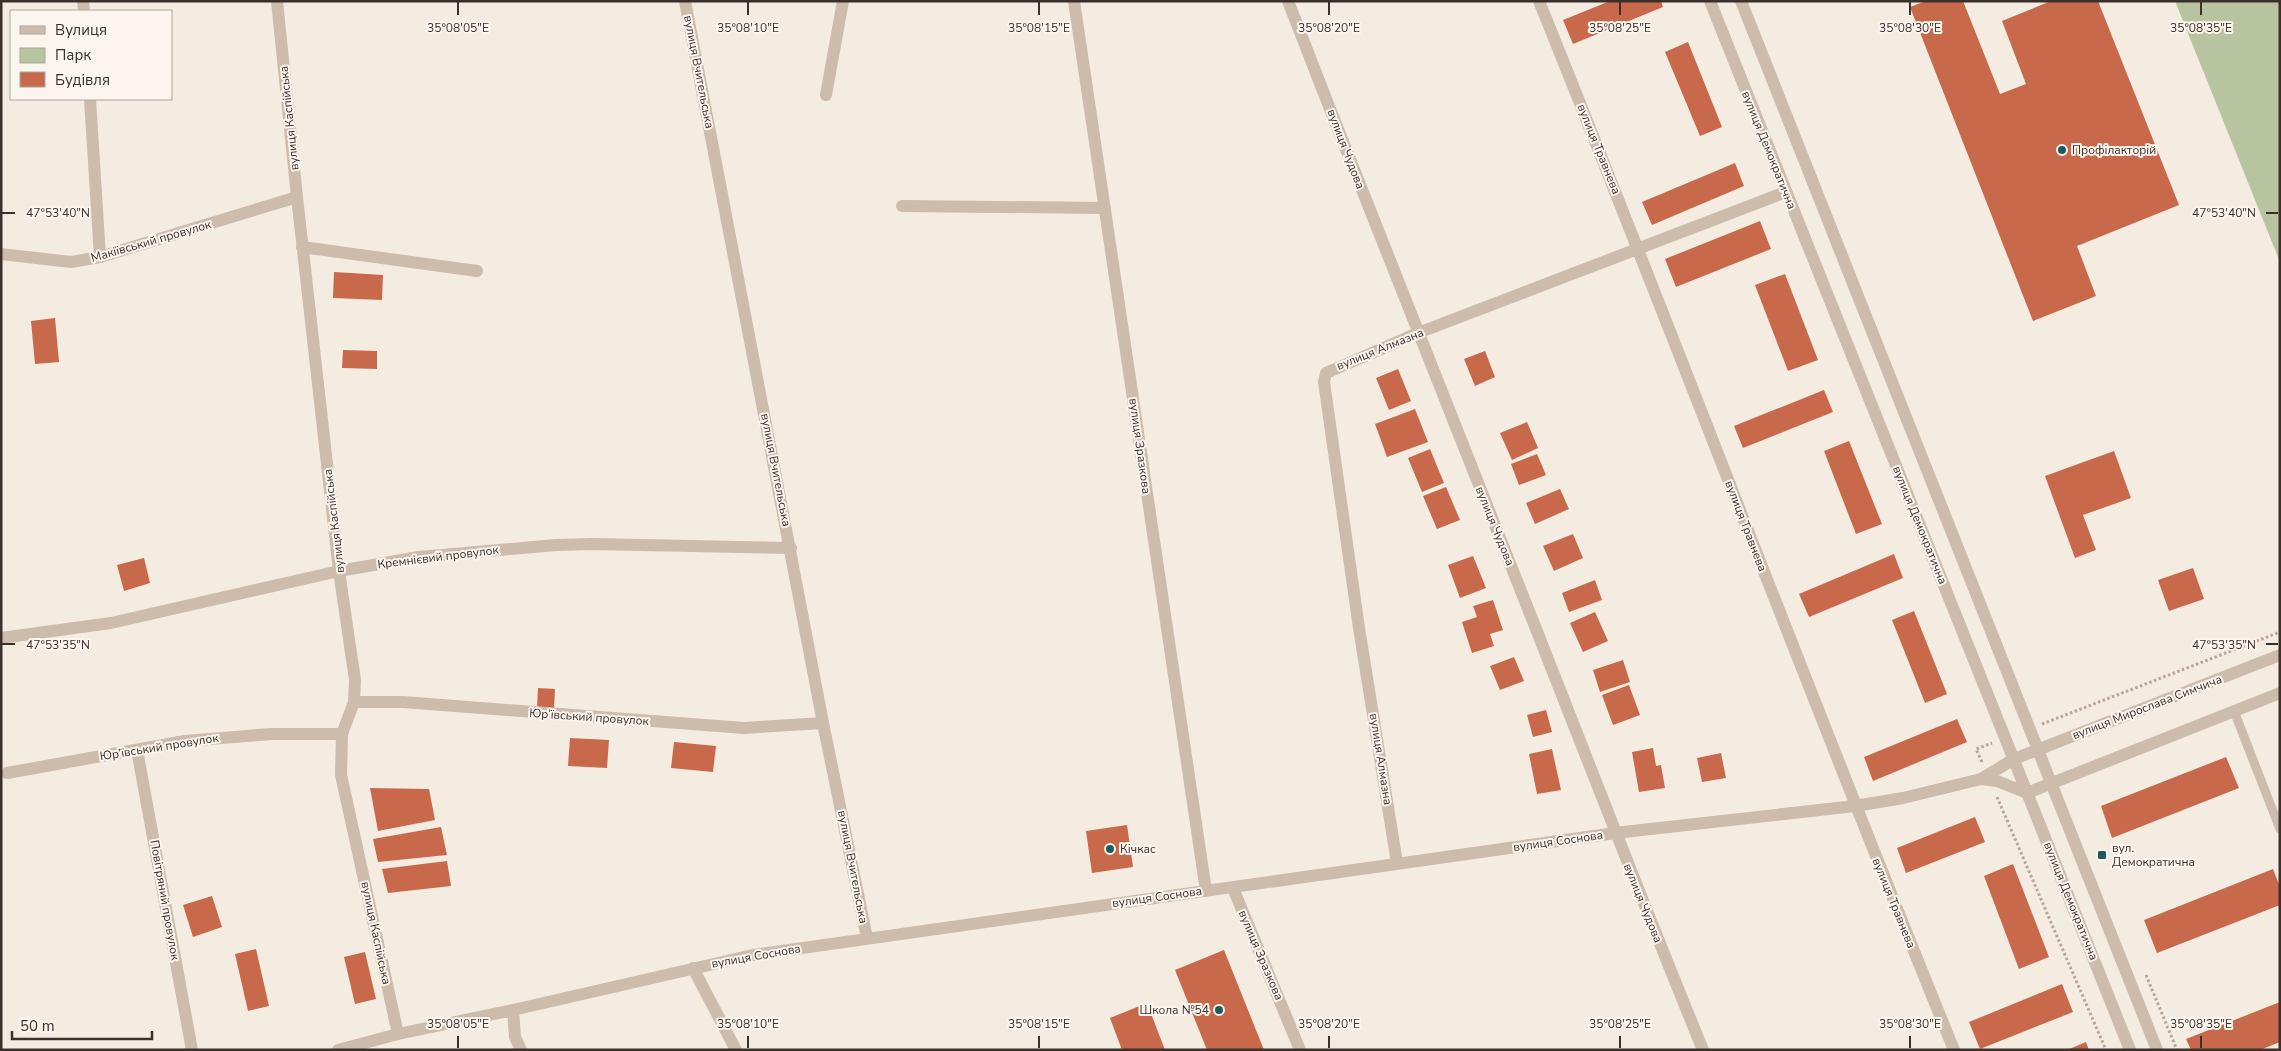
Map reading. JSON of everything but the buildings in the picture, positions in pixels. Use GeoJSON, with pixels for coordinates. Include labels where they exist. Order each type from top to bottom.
{"type":"FeatureCollection","features":[{"type":"Feature","properties":{"kind":"street","name":"вулиця Каспійська"},"geometry":{"type":"LineString","coordinates":[[277,1],[302,247],[339,571],[355,680],[354,702],[342,734],[340,754],[341,775],[398,1034]]}},
{"type":"Feature","properties":{"kind":"street","name":"вулиця Вчительська"},"geometry":{"type":"LineString","coordinates":[[685,1],[867,938]]}},
{"type":"Feature","properties":{"kind":"street"},"geometry":{"type":"LineString","coordinates":[[826,96],[843,1]]}},
{"type":"Feature","properties":{"kind":"street","name":"вулиця Зразкова"},"geometry":{"type":"LineString","coordinates":[[1074,1],[1206,891]]}},
{"type":"Feature","properties":{"kind":"street","name":"вулиця Чудова"},"geometry":{"type":"LineString","coordinates":[[1288,1],[1518,582],[1615,833],[1703,1050]]}},
{"type":"Feature","properties":{"kind":"street","name":"вулиця Травнева"},"geometry":{"type":"LineString","coordinates":[[1539,1],[1639,248],[1855,806],[1954,1050]]}},
{"type":"Feature","properties":{"kind":"street","name":"вулиця Демократична"},"geometry":{"type":"LineString","coordinates":[[1710,1],[2130,1050]]}},
{"type":"Feature","properties":{"kind":"street","name":"вулиця Демократична"},"geometry":{"type":"LineString","coordinates":[[1741,1],[2157,1050]]}},
{"type":"Feature","properties":{"kind":"street"},"geometry":{"type":"LineString","coordinates":[[90,100],[100,258]]}},
{"type":"Feature","properties":{"kind":"street","name":"вулиця Алмазна"},"geometry":{"type":"LineString","coordinates":[[1397,863],[1360,628],[1324,376],[1329,370],[1418,333],[1786,192]]}},
{"type":"Feature","properties":{"kind":"street","name":"Макіївський провулок"},"geometry":{"type":"LineString","coordinates":[[1,254],[71,262],[100,258],[297,198]]}},
{"type":"Feature","properties":{"kind":"street"},"geometry":{"type":"LineString","coordinates":[[902,206],[1105,208]]}},
{"type":"Feature","properties":{"kind":"street"},"geometry":{"type":"LineString","coordinates":[[302,247],[477,270]]}},
{"type":"Feature","properties":{"kind":"street","name":"Кремнієвий провулок"},"geometry":{"type":"LineString","coordinates":[[1,638],[111,622],[339,571],[419,557],[556,545],[791,548]]}},
{"type":"Feature","properties":{"kind":"street","name":"вулиця Мирослава Симчича"},"geometry":{"type":"LineString","coordinates":[[1986,778],[2014,759],[2280,655]]}},
{"type":"Feature","properties":{"kind":"street"},"geometry":{"type":"LineString","coordinates":[[1986,778],[1997,780],[2027,793],[2280,693]]}},
{"type":"Feature","properties":{"kind":"street","name":"Юр’ївський провулок"},"geometry":{"type":"LineString","coordinates":[[354,702],[403,702],[744,728],[824,723]]}},
{"type":"Feature","properties":{"kind":"street","name":"Юр’ївський провулок"},"geometry":{"type":"LineString","coordinates":[[7,773],[223,737],[342,734]]}},
{"type":"Feature","properties":{"kind":"street","name":"Повітряний провулок"},"geometry":{"type":"LineString","coordinates":[[137,750],[192,1050]]}},
{"type":"Feature","properties":{"kind":"street","name":"вулиця Соснова"},"geometry":{"type":"LineString","coordinates":[[338,1050],[398,1034],[513,1010],[752,955],[1615,833],[1855,806],[1903,798],[1986,778]]}},
{"type":"Feature","properties":{"kind":"street","name":"вулиця Зразкова"},"geometry":{"type":"LineString","coordinates":[[1233,888],[1300,1050]]}},
{"type":"Feature","properties":{"kind":"street"},"geometry":{"type":"LineString","coordinates":[[692,968],[736,1050]]}},
{"type":"Feature","properties":{"kind":"street"},"geometry":{"type":"LineString","coordinates":[[513,1010],[515,1037],[521,1050]]}},
{"type":"Feature","properties":{"kind":"lane"},"geometry":{"type":"LineString","coordinates":[[2234,711],[2280,829]]}},
{"type":"Feature","properties":{"kind":"path"},"geometry":{"type":"LineString","coordinates":[[2029,729],[2280,632]]}},
{"type":"Feature","properties":{"kind":"path"},"geometry":{"type":"LineString","coordinates":[[2006,738],[1976,749],[1986,778],[2106,1050]]}},
{"type":"Feature","properties":{"kind":"green space"},"geometry":{"type":"Polygon","coordinates":[[[2175,1],[2280,1],[2280,262],[2175,1]]]}},
{"type":"Feature","properties":{"kind":"place","name":"Профілакторій"},"geometry":{"type":"Point","coordinates":[2062,150]}},
{"type":"Feature","properties":{"kind":"place","name":"Кічкас"},"geometry":{"type":"Point","coordinates":[1110,849]}},
{"type":"Feature","properties":{"kind":"place","name":"вул. Демократична"},"geometry":{"type":"Point","coordinates":[2102,855]}},
{"type":"Feature","properties":{"kind":"place","name":"Школа №54"},"geometry":{"type":"Point","coordinates":[1219,1010]}}]}
